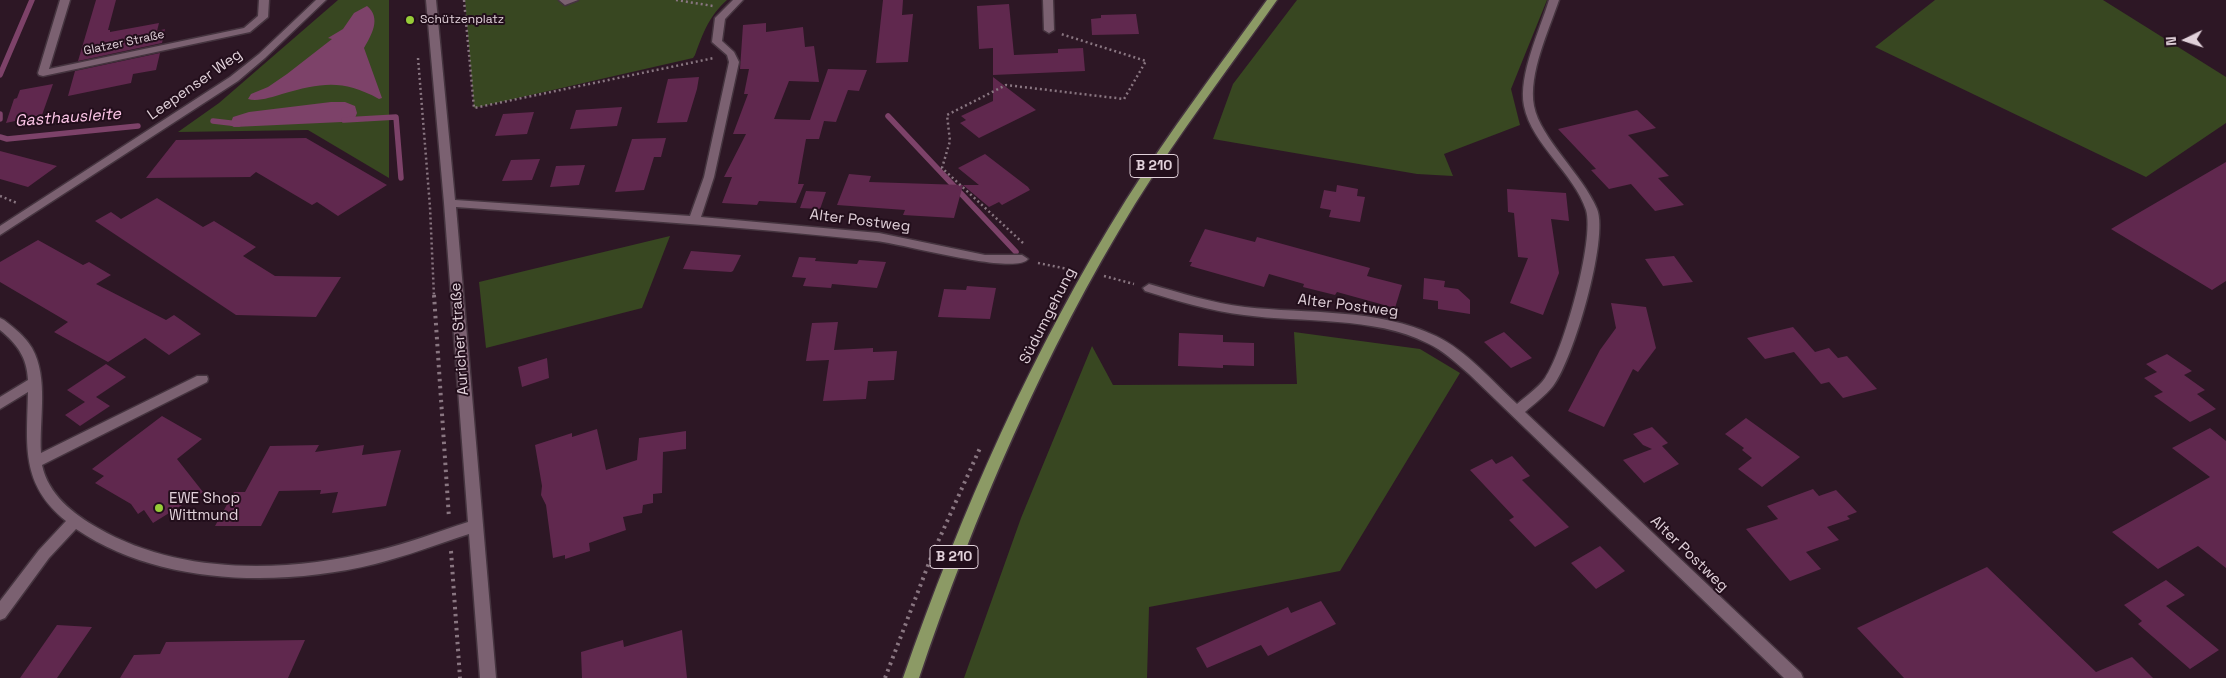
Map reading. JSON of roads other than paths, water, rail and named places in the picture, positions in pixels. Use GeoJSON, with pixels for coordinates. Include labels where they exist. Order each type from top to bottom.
{"type":"FeatureCollection","features":[{"type":"Feature","properties":{"kind":"main road","name":"Südumgehung"},"geometry":{"type":"LineString","coordinates":[[911,678],[954,557],[1006,438],[1089,273],[1151,171],[1272,0]]}},
{"type":"Feature","properties":{"kind":"street","name":"Glatzer Straße"},"geometry":{"type":"LineString","coordinates":[[65,0],[43,73],[248,30],[263,16],[264,0]]}},
{"type":"Feature","properties":{"kind":"street","name":"Leepenser Weg"},"geometry":{"type":"LineString","coordinates":[[0,231],[234,79],[321,0]]}},
{"type":"Feature","properties":{"kind":"street","name":"Auricher Straße"},"geometry":{"type":"LineString","coordinates":[[431,0],[450,203],[488,678]]}},
{"type":"Feature","properties":{"kind":"street"},"geometry":{"type":"LineString","coordinates":[[564,0],[565,2],[574,0]]}},
{"type":"Feature","properties":{"kind":"street"},"geometry":{"type":"LineString","coordinates":[[694,220],[709,177],[732,58],[717,42],[720,18],[738,0]]}},
{"type":"Feature","properties":{"kind":"street"},"geometry":{"type":"LineString","coordinates":[[1048,0],[1049,30]]}},
{"type":"Feature","properties":{"kind":"street"},"geometry":{"type":"LineString","coordinates":[[1516,413],[1549,382],[1566,348],[1584,288],[1593,231],[1592,211],[1582,191],[1536,125],[1529,106],[1528,81],[1554,0]]}},
{"type":"Feature","properties":{"kind":"street","name":"Alter Postweg"},"geometry":{"type":"LineString","coordinates":[[450,203],[694,220],[880,237],[985,259],[1022,259]]}},
{"type":"Feature","properties":{"kind":"street","name":"Alter Postweg"},"geometry":{"type":"LineString","coordinates":[[1149,288],[1220,308],[1400,328],[1425,336],[1447,348],[1474,371],[1795,678]]}},
{"type":"Feature","properties":{"kind":"street"},"geometry":{"type":"LineString","coordinates":[[0,323],[27,350],[33,366],[32,448],[37,475],[47,492],[75,521],[95,534],[165,562],[200,568],[236,570],[330,566],[375,558],[475,526]]}},
{"type":"Feature","properties":{"kind":"street"},"geometry":{"type":"LineString","coordinates":[[35,462],[202,378]]}},
{"type":"Feature","properties":{"kind":"street"},"geometry":{"type":"LineString","coordinates":[[0,404],[34,382]]}},
{"type":"Feature","properties":{"kind":"street"},"geometry":{"type":"LineString","coordinates":[[0,613],[44,554],[75,521]]}},
{"type":"Feature","properties":{"kind":"waterway","name":"Gasthausleite"},"geometry":{"type":"LineString","coordinates":[[0,75],[32,0]]}},
{"type":"Feature","properties":{"kind":"waterway","name":"Gasthausleite"},"geometry":{"type":"LineString","coordinates":[[0,114],[0,119]]}},
{"type":"Feature","properties":{"kind":"waterway"},"geometry":{"type":"LineString","coordinates":[[888,116],[1016,252]]}},
{"type":"Feature","properties":{"kind":"waterway"},"geometry":{"type":"LineString","coordinates":[[344,120],[396,117],[401,178]]}},
{"type":"Feature","properties":{"kind":"waterway"},"geometry":{"type":"LineString","coordinates":[[213,121],[239,124]]}},
{"type":"Feature","properties":{"kind":"waterway","name":"Gasthausleite"},"geometry":{"type":"LineString","coordinates":[[0,137],[7,139],[138,126]]}},
{"type":"Feature","properties":{"kind":"place","name":"Schützenplatz"},"geometry":{"type":"Point","coordinates":[410,20]}},
{"type":"Feature","properties":{"kind":"place","name":"EWE Shop Wittmund"},"geometry":{"type":"Point","coordinates":[159,508]}}]}
